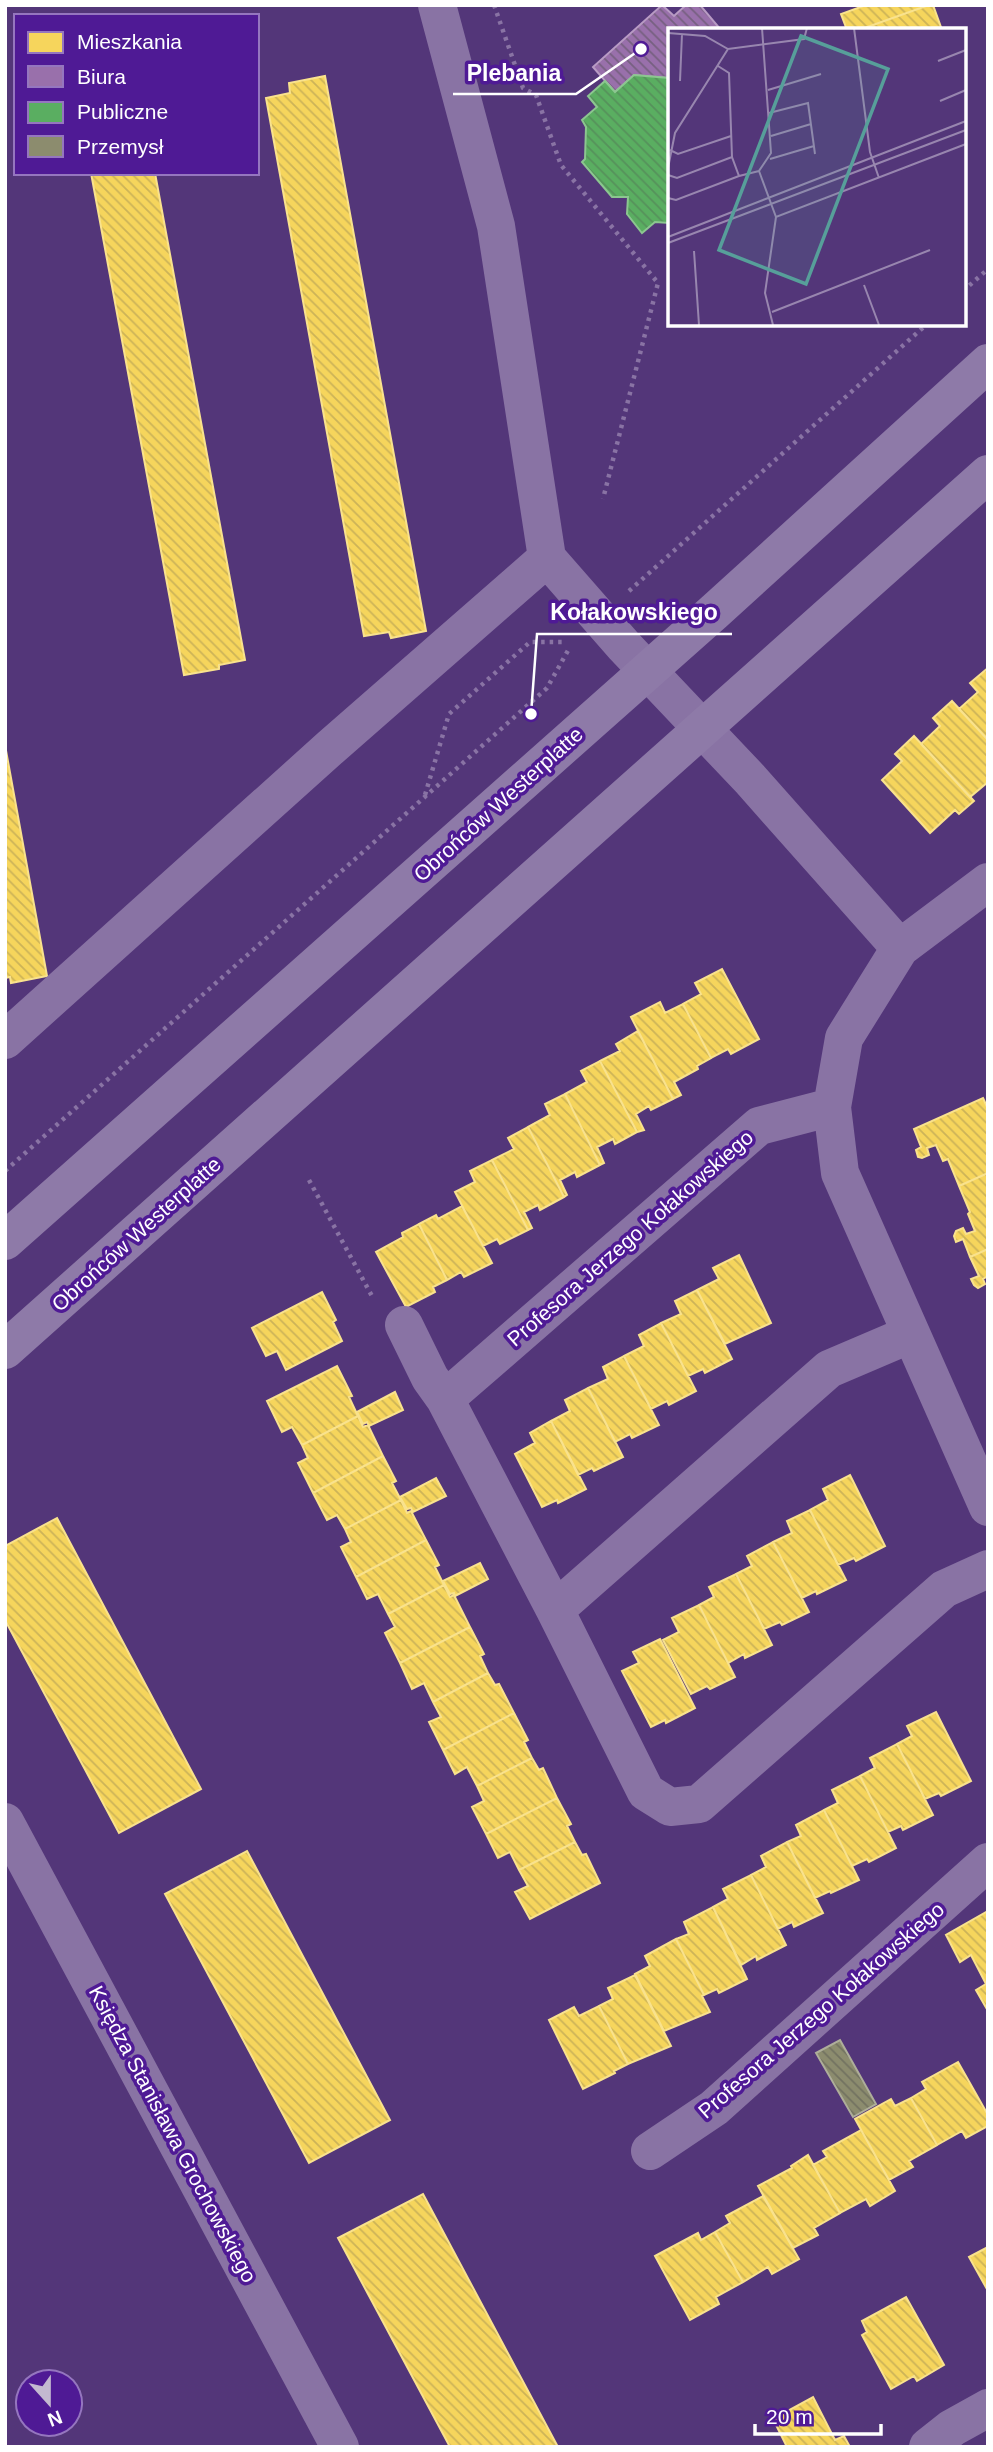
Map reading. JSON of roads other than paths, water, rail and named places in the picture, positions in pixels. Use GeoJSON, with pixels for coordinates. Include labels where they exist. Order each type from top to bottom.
{"type":"FeatureCollection","features":[{"type":"Feature","properties":{"kind":"main road","name":"Obrońców Westerplatte"},"geometry":{"type":"LineString","coordinates":[[5,1241],[648,671],[988,363]]}},
{"type":"Feature","properties":{"kind":"main road","name":"Obrońców Westerplatte"},"geometry":{"type":"LineString","coordinates":[[5,1350],[988,474]]}},
{"type":"Feature","properties":{"kind":"street"},"geometry":{"type":"LineString","coordinates":[[437,5],[496,226],[547,558],[900,948]]}},
{"type":"Feature","properties":{"kind":"street"},"geometry":{"type":"LineString","coordinates":[[5,1040],[331,747],[547,558]]}},
{"type":"Feature","properties":{"kind":"street"},"geometry":{"type":"LineString","coordinates":[[988,882],[900,948],[844,1038],[832,1107],[840,1173],[988,1507]]}},
{"type":"Feature","properties":{"kind":"street","name":"Profesora Jerzego Kołakowskiego"},"geometry":{"type":"LineString","coordinates":[[445,1399],[759,1126],[832,1107]]}},
{"type":"Feature","properties":{"kind":"street"},"geometry":{"type":"LineString","coordinates":[[404,1325],[555,1610],[646,1792],[670,1807],[699,1804],[944,1589],[988,1569]]}},
{"type":"Feature","properties":{"kind":"street"},"geometry":{"type":"LineString","coordinates":[[555,1610],[829,1369],[911,1334]]}},
{"type":"Feature","properties":{"kind":"street","name":"Księdza Stanisława Grochowskiego"},"geometry":{"type":"LineString","coordinates":[[5,1822],[340,2447]]}},
{"type":"Feature","properties":{"kind":"street","name":"Profesora Jerzego Kołakowskiego"},"geometry":{"type":"LineString","coordinates":[[650,2151],[714,2108],[988,1862]]}},
{"type":"Feature","properties":{"kind":"street"},"geometry":{"type":"LineString","coordinates":[[929,2447],[952,2428],[988,2408]]}},
{"type":"Feature","properties":{"kind":"place","name":"Plebania"},"geometry":{"type":"Point","coordinates":[641,49]}},
{"type":"Feature","properties":{"kind":"place","name":"Kołakowskiego"},"geometry":{"type":"Point","coordinates":[531,714]}}]}
